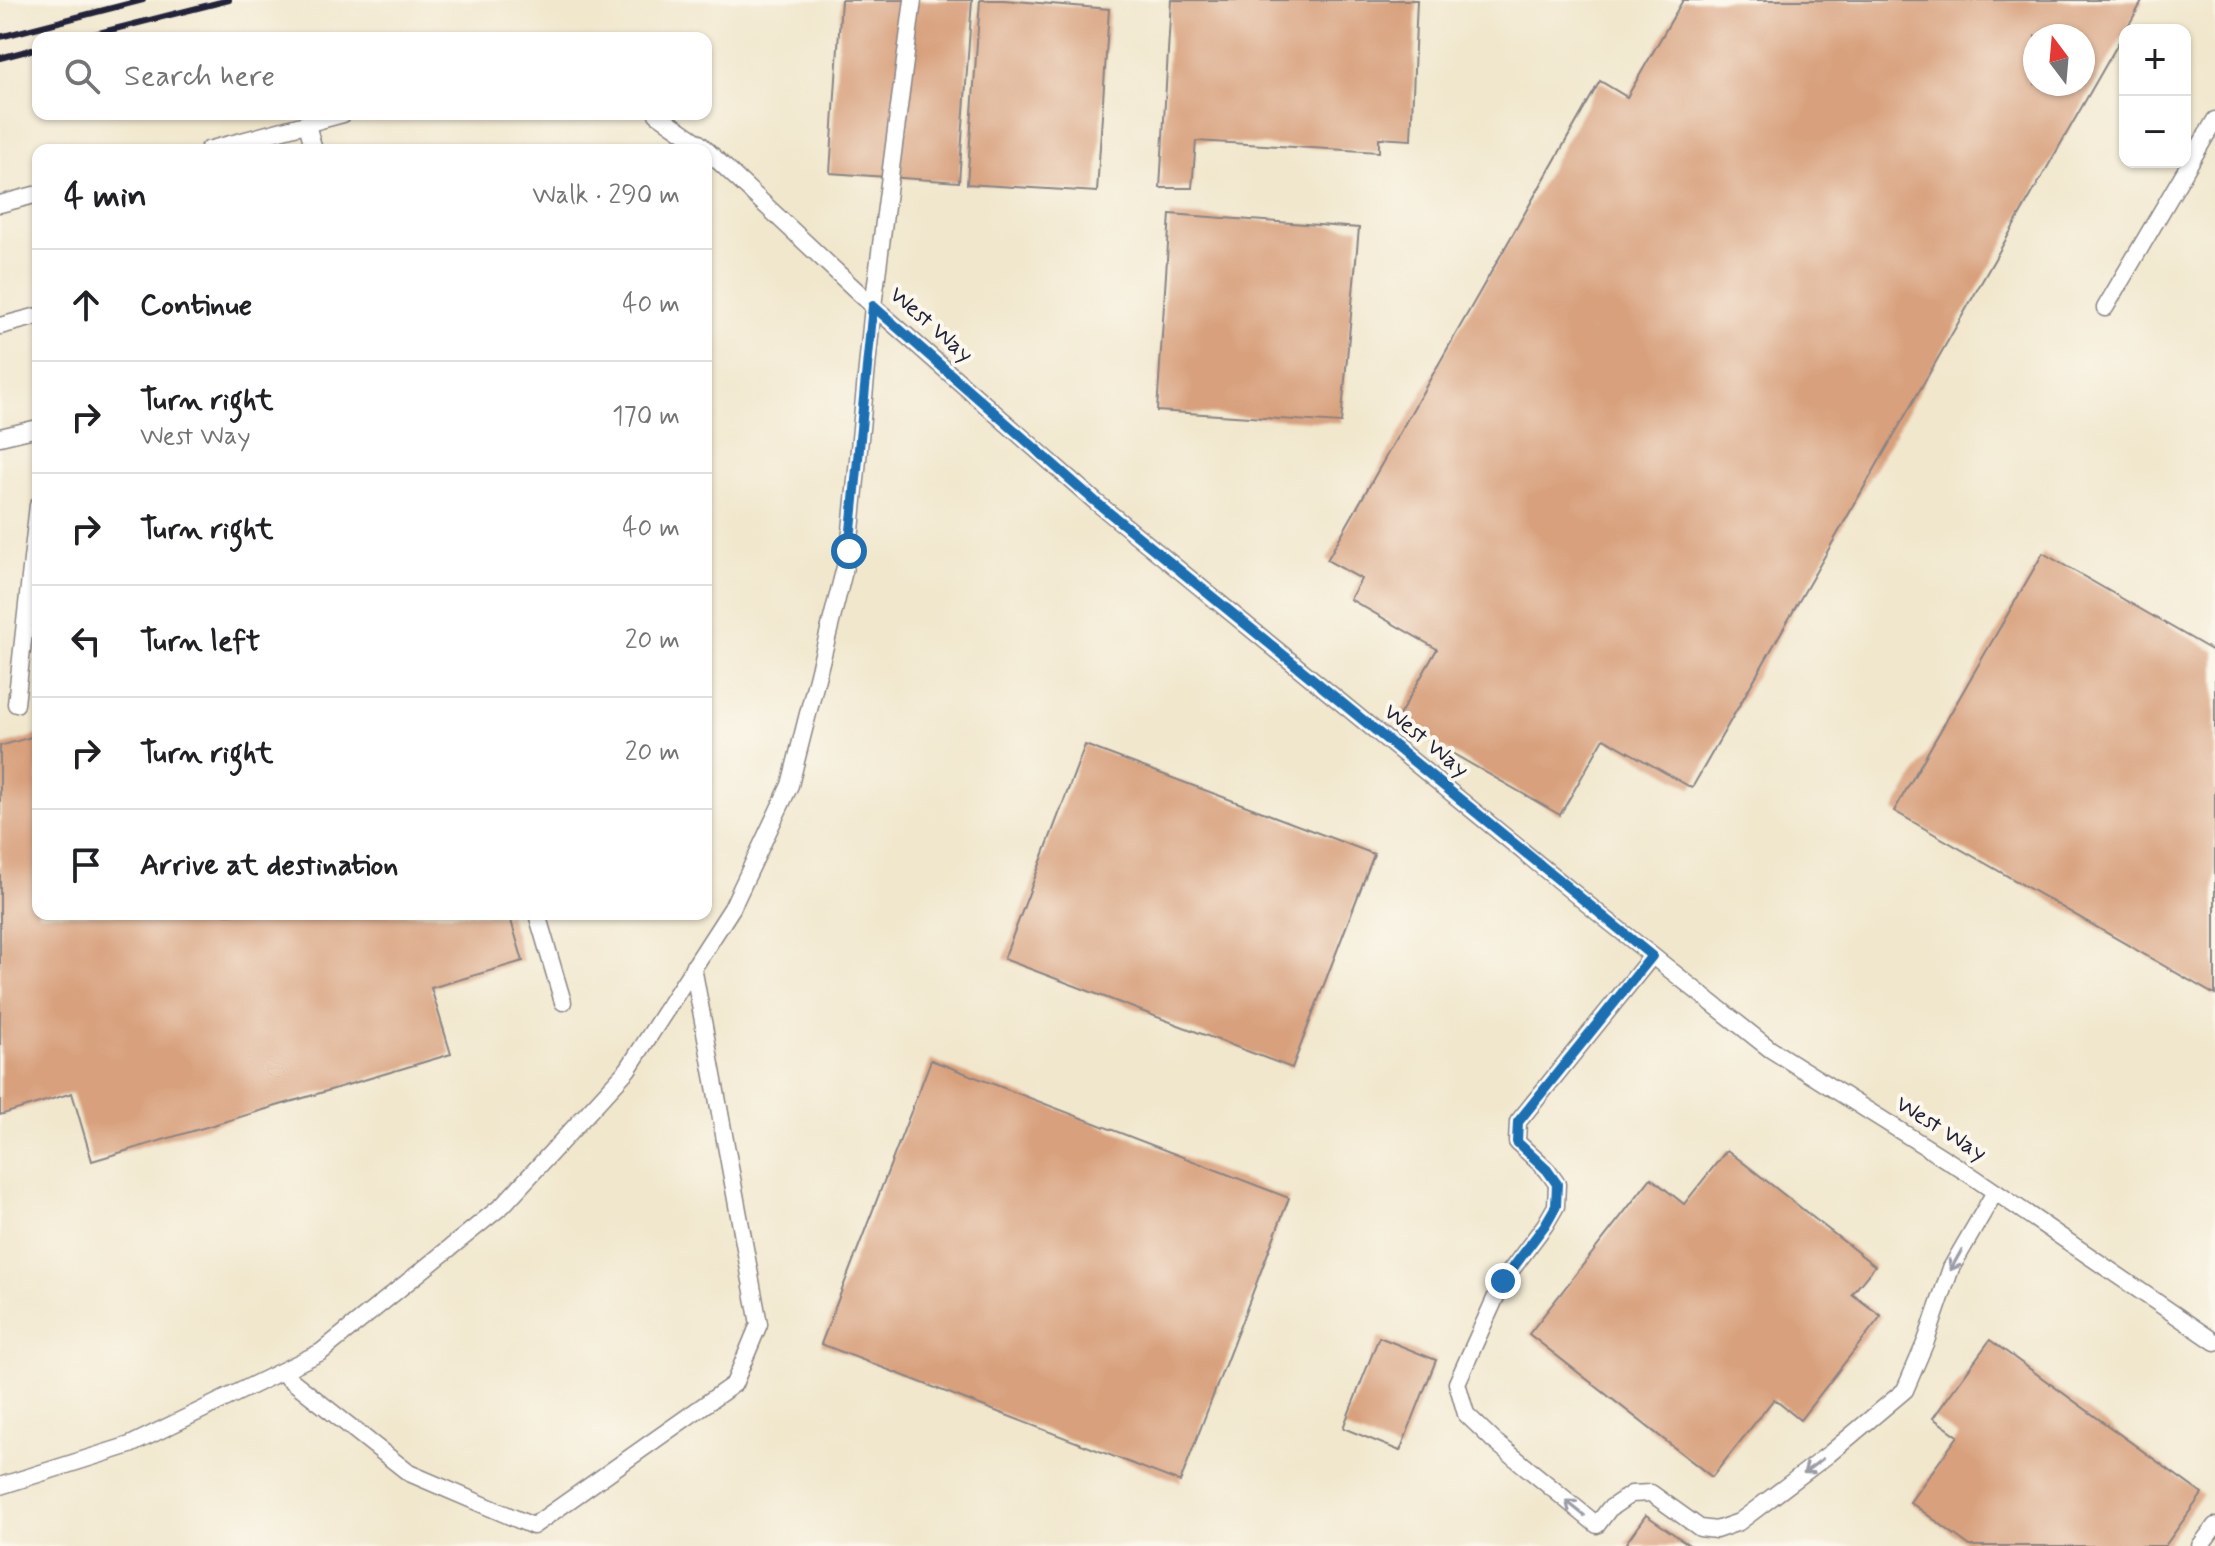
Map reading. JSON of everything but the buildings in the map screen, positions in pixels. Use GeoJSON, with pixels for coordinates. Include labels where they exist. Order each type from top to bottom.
{"type":"FeatureCollection","features":[{"type":"Feature","properties":{"kind":"lane"},"geometry":{"type":"LineString","coordinates":[[0,1486],[130,1445],[321,1352],[503,1205],[628,1069],[732,908],[790,785],[849,551],[873,306],[913,0]]}},
{"type":"Feature","properties":{"kind":"lane"},"geometry":{"type":"LineString","coordinates":[[231,144],[321,120]]}},
{"type":"Feature","properties":{"kind":"lane","name":"West Way"},"geometry":{"type":"LineString","coordinates":[[666,120],[700,144]]}},
{"type":"Feature","properties":{"kind":"lane"},"geometry":{"type":"LineString","coordinates":[[2105,308],[2215,120]]}},
{"type":"Feature","properties":{"kind":"lane"},"geometry":{"type":"LineString","coordinates":[[307,124],[312,144]]}},
{"type":"Feature","properties":{"kind":"lane","name":"West Way"},"geometry":{"type":"LineString","coordinates":[[712,155],[873,306],[1108,512],[1652,956],[1770,1049],[1995,1192],[2215,1342]]}},
{"type":"Feature","properties":{"kind":"lane"},"geometry":{"type":"LineString","coordinates":[[0,204],[32,196]]}},
{"type":"Feature","properties":{"kind":"lane"},"geometry":{"type":"LineString","coordinates":[[0,326],[32,318]]}},
{"type":"Feature","properties":{"kind":"lane"},"geometry":{"type":"LineString","coordinates":[[0,437],[32,429]]}},
{"type":"Feature","properties":{"kind":"lane"},"geometry":{"type":"LineString","coordinates":[[16,704],[32,559]]}},
{"type":"Feature","properties":{"kind":"lane"},"geometry":{"type":"LineString","coordinates":[[539,920],[563,1002]]}},
{"type":"Feature","properties":{"kind":"lane"},"geometry":{"type":"LineString","coordinates":[[1652,956],[1518,1122],[1517,1142],[1547,1170],[1557,1184],[1556,1206],[1503,1281],[1457,1383],[1466,1414],[1597,1525],[1609,1509],[1631,1494],[1651,1493],[1700,1528],[1716,1530],[1739,1522],[1829,1454],[1905,1390],[1951,1268],[1995,1192]]}},
{"type":"Feature","properties":{"kind":"lane"},"geometry":{"type":"LineString","coordinates":[[281,1372],[409,1473],[533,1526],[734,1384],[759,1324],[693,967]]}},
{"type":"Feature","properties":{"kind":"lane"},"geometry":{"type":"LineString","coordinates":[[2200,1546],[2215,1526]]}},
{"type":"Feature","properties":{"kind":"railway"},"geometry":{"type":"LineString","coordinates":[[0,37],[143,0]]}},
{"type":"Feature","properties":{"kind":"railway"},"geometry":{"type":"LineString","coordinates":[[103,32],[229,0]]}},
{"type":"Feature","properties":{"kind":"railway"},"geometry":{"type":"LineString","coordinates":[[0,58],[32,50]]}},
{"type":"Feature","properties":{"kind":"route"},"geometry":{"type":"LineString","coordinates":[[849,551],[873,306],[1096,502],[1652,956],[1518,1122],[1517,1142],[1547,1170],[1557,1184],[1556,1206],[1503,1281]]}}]}
